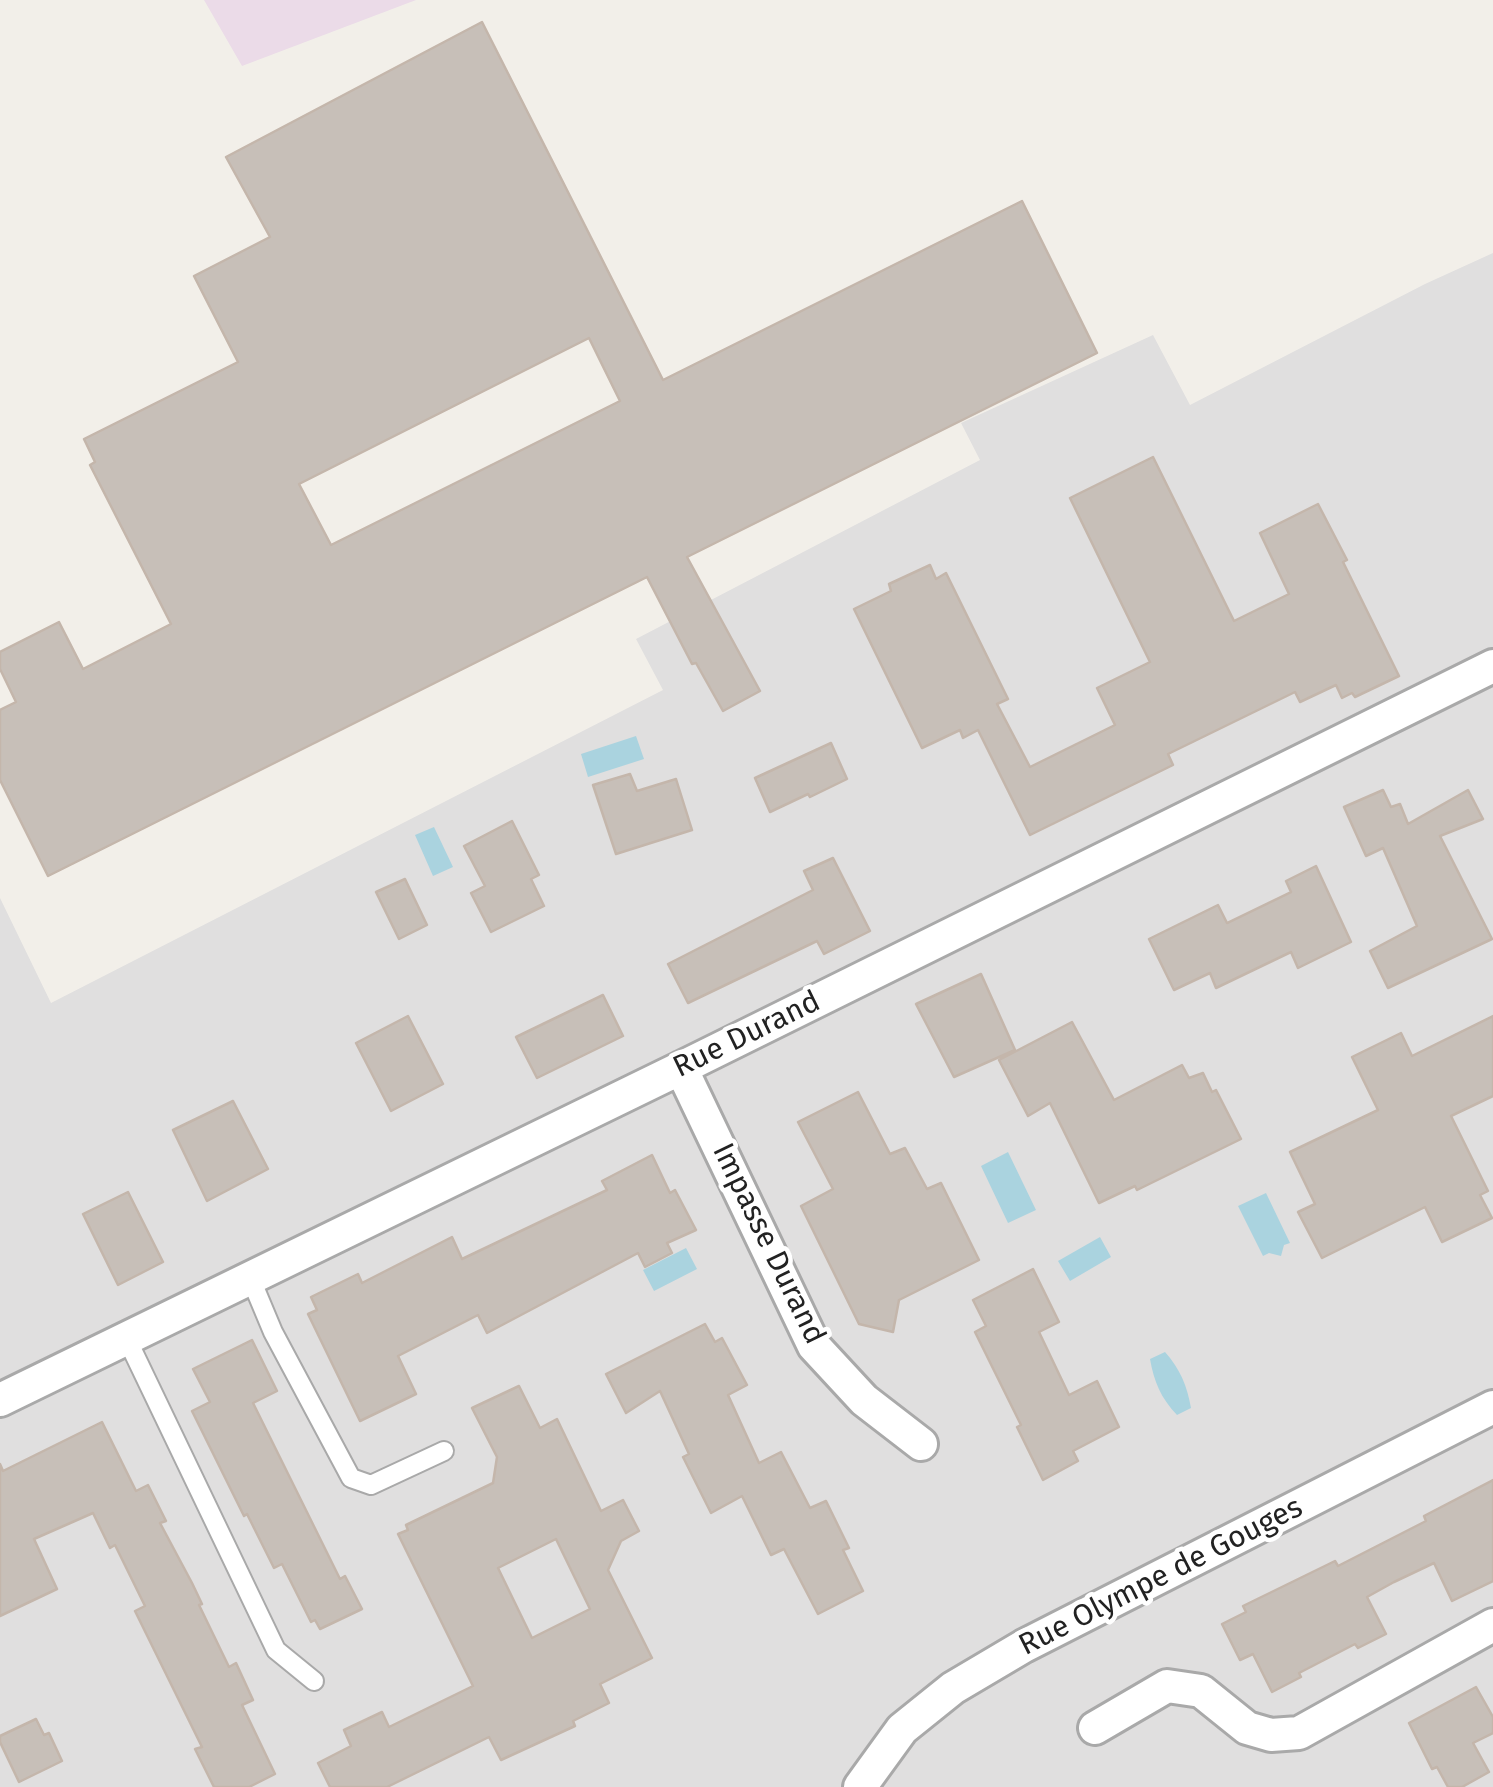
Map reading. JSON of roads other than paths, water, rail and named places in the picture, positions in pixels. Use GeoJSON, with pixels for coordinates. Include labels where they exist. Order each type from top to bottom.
{"type":"FeatureCollection","features":[{"type":"Feature","properties":{"kind":"street","name":"Rue Durand"},"geometry":{"type":"LineString","coordinates":[[0,1400],[1493,666]]}},
{"type":"Feature","properties":{"kind":"street","name":"Impasse Durand"},"geometry":{"type":"LineString","coordinates":[[681,1068],[814,1346],[864,1400],[921,1444]]}},
{"type":"Feature","properties":{"kind":"street","name":"Rue Olympe de Gouges"},"geometry":{"type":"LineString","coordinates":[[860,1787],[902,1729],[953,1688],[1024,1646],[1493,1407]]}},
{"type":"Feature","properties":{"kind":"street"},"geometry":{"type":"LineString","coordinates":[[1095,1728],[1167,1686],[1201,1691],[1246,1728],[1271,1735],[1298,1733],[1493,1626]]}},
{"type":"Feature","properties":{"kind":"lane"},"geometry":{"type":"LineString","coordinates":[[250,1277],[272,1332],[351,1478],[371,1485],[444,1451]]}},
{"type":"Feature","properties":{"kind":"lane"},"geometry":{"type":"LineString","coordinates":[[126,1337],[276,1650],[314,1681]]}},
{"type":"Feature","properties":{"kind":"water"},"geometry":{"type":"Polygon","coordinates":[[[636,736],[644,759],[588,777],[581,754],[636,736]]]}},
{"type":"Feature","properties":{"kind":"water"},"geometry":{"type":"Polygon","coordinates":[[[434,827],[453,867],[433,876],[415,835],[434,827]]]}},
{"type":"Feature","properties":{"kind":"water"},"geometry":{"type":"Polygon","coordinates":[[[1008,1152],[1036,1210],[1008,1223],[981,1166],[1008,1152]]]}},
{"type":"Feature","properties":{"kind":"water"},"geometry":{"type":"Polygon","coordinates":[[[1266,1193],[1290,1243],[1284,1245],[1281,1256],[1263,1256],[1238,1206],[1266,1193]]]}},
{"type":"Feature","properties":{"kind":"water"},"geometry":{"type":"Polygon","coordinates":[[[1100,1237],[1111,1257],[1070,1281],[1058,1261],[1100,1237]]]}},
{"type":"Feature","properties":{"kind":"water"},"geometry":{"type":"Polygon","coordinates":[[[686,1248],[697,1269],[654,1291],[643,1270],[686,1248]]]}},
{"type":"Feature","properties":{"kind":"water"},"geometry":{"type":"Polygon","coordinates":[[[1165,1352],[1182,1378],[1191,1408],[1177,1415],[1159,1389],[1150,1359],[1165,1352]]]}}]}
